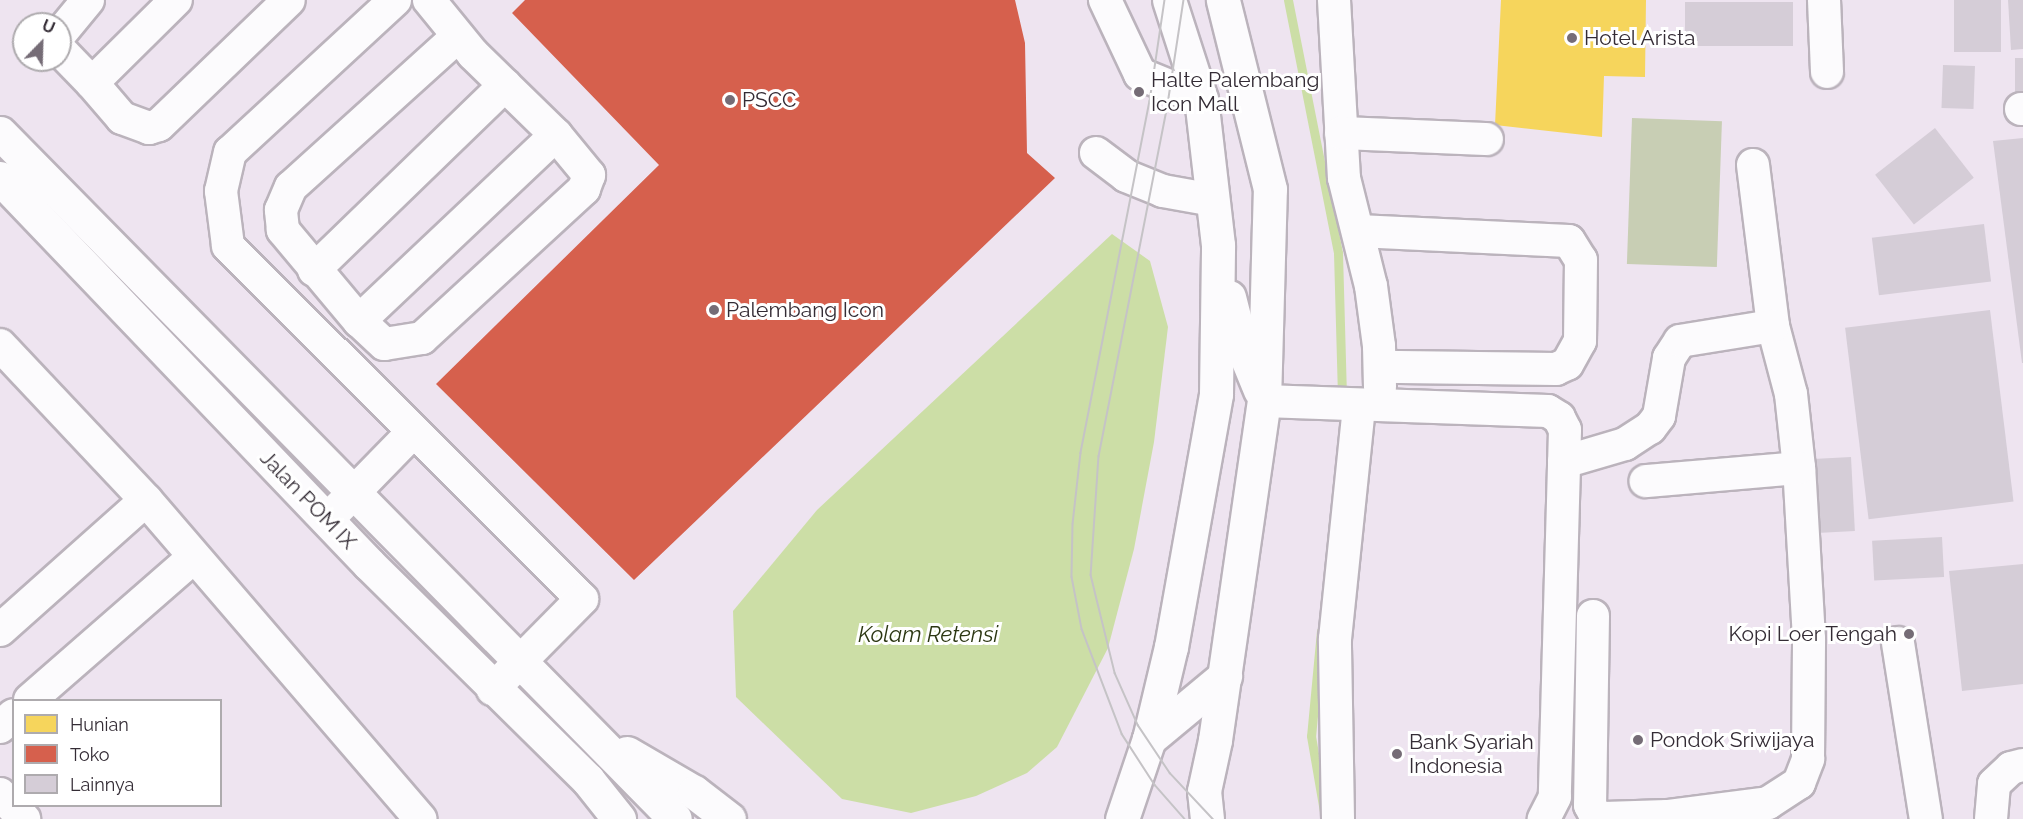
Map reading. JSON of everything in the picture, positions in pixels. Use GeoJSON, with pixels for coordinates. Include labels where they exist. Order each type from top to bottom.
{"type":"FeatureCollection","features":[{"type":"Feature","properties":{"kind":"main road"},"geometry":{"type":"LineString","coordinates":[[1169,0],[1201,99],[1218,245],[1241,344],[1264,400]]}},
{"type":"Feature","properties":{"kind":"main road"},"geometry":{"type":"LineString","coordinates":[[1207,819],[1204,791],[1225,676],[1264,400],[1270,189],[1223,0]]}},
{"type":"Feature","properties":{"kind":"main road","name":"Jalan POM IX"},"geometry":{"type":"LineString","coordinates":[[0,133],[592,733]]}},
{"type":"Feature","properties":{"kind":"main road","name":"Jalan POM IX"},"geometry":{"type":"LineString","coordinates":[[0,178],[327,520],[493,689],[588,780],[619,819]]}},
{"type":"Feature","properties":{"kind":"main road"},"geometry":{"type":"LineString","coordinates":[[1122,819],[1149,739],[1171,647],[1216,394],[1218,245]]}},
{"type":"Feature","properties":{"kind":"main road"},"geometry":{"type":"LineString","coordinates":[[1149,739],[1225,676]]}},
{"type":"Feature","properties":{"kind":"main road"},"geometry":{"type":"LineString","coordinates":[[592,733],[675,819]]}},
{"type":"Feature","properties":{"kind":"main road"},"geometry":{"type":"LineString","coordinates":[[592,733],[694,792],[729,819]]}},
{"type":"Feature","properties":{"kind":"main road"},"geometry":{"type":"LineString","coordinates":[[588,780],[595,819]]}},
{"type":"Feature","properties":{"kind":"street"},"geometry":{"type":"LineString","coordinates":[[72,19],[87,0]]}},
{"type":"Feature","properties":{"kind":"street"},"geometry":{"type":"LineString","coordinates":[[92,82],[176,0]]}},
{"type":"Feature","properties":{"kind":"street"},"geometry":{"type":"LineString","coordinates":[[72,62],[123,118],[149,128],[159,125],[289,0]]}},
{"type":"Feature","properties":{"kind":"street"},"geometry":{"type":"LineString","coordinates":[[395,0],[230,152],[221,191],[228,246],[412,433],[582,599],[493,689]]}},
{"type":"Feature","properties":{"kind":"street"},"geometry":{"type":"LineString","coordinates":[[429,0],[458,36],[556,135],[589,175],[576,196],[422,338],[384,344],[359,321],[314,270],[283,230],[281,210],[291,187],[458,36]]}},
{"type":"Feature","properties":{"kind":"street"},"geometry":{"type":"LineString","coordinates":[[1105,0],[1140,74],[1201,99]]}},
{"type":"Feature","properties":{"kind":"street"},"geometry":{"type":"LineString","coordinates":[[1334,0],[1344,178],[1371,286],[1380,367],[1362,405],[1335,639],[1338,819]]}},
{"type":"Feature","properties":{"kind":"street"},"geometry":{"type":"LineString","coordinates":[[1824,0],[1827,72]]}},
{"type":"Feature","properties":{"kind":"street"},"geometry":{"type":"LineString","coordinates":[[314,270],[505,85]]}},
{"type":"Feature","properties":{"kind":"street"},"geometry":{"type":"LineString","coordinates":[[1341,134],[1487,139]]}},
{"type":"Feature","properties":{"kind":"street"},"geometry":{"type":"LineString","coordinates":[[359,321],[556,135]]}},
{"type":"Feature","properties":{"kind":"street"},"geometry":{"type":"LineString","coordinates":[[1096,153],[1126,177],[1162,191],[1213,200]]}},
{"type":"Feature","properties":{"kind":"street"},"geometry":{"type":"LineString","coordinates":[[1593,616],[1590,805],[1595,815],[1604,818],[1730,813],[1768,803],[1787,793],[1799,783],[1808,759],[1809,639],[1799,468],[1791,394],[1773,326],[1753,165]]}},
{"type":"Feature","properties":{"kind":"street"},"geometry":{"type":"LineString","coordinates":[[1358,231],[1569,241],[1581,260],[1580,341],[1567,364],[1556,369],[1380,367]]}},
{"type":"Feature","properties":{"kind":"street"},"geometry":{"type":"LineString","coordinates":[[1564,462],[1625,444],[1650,428],[1659,416],[1669,358],[1680,341],[1773,326]]}},
{"type":"Feature","properties":{"kind":"street"},"geometry":{"type":"LineString","coordinates":[[0,346],[146,500],[193,558],[274,646],[420,819]]}},
{"type":"Feature","properties":{"kind":"street"},"geometry":{"type":"LineString","coordinates":[[1264,400],[1548,411],[1559,418],[1565,430],[1555,797],[1544,819]]}},
{"type":"Feature","properties":{"kind":"street"},"geometry":{"type":"LineString","coordinates":[[327,520],[355,494],[412,433]]}},
{"type":"Feature","properties":{"kind":"street"},"geometry":{"type":"LineString","coordinates":[[1646,482],[1799,468]]}},
{"type":"Feature","properties":{"kind":"street"},"geometry":{"type":"LineString","coordinates":[[0,630],[146,500]]}},
{"type":"Feature","properties":{"kind":"street"},"geometry":{"type":"LineString","coordinates":[[31,699],[193,558]]}},
{"type":"Feature","properties":{"kind":"street"},"geometry":{"type":"LineString","coordinates":[[1898,644],[1926,819]]}},
{"type":"Feature","properties":{"kind":"street"},"geometry":{"type":"LineString","coordinates":[[0,727],[12,717]]}},
{"type":"Feature","properties":{"kind":"street"},"geometry":{"type":"LineString","coordinates":[[1991,819],[1994,784],[2011,768],[2023,765]]}},
{"type":"Feature","properties":{"kind":"street"},"geometry":{"type":"LineString","coordinates":[[0,794],[12,806]]}},
{"type":"Feature","properties":{"kind":"street"},"geometry":{"type":"LineString","coordinates":[[12,807],[24,819]]}},
{"type":"Feature","properties":{"kind":"shaded area"},"geometry":{"type":"Polygon","coordinates":[[[1632,118],[1722,121],[1717,267],[1627,264],[1632,118]]]}},
{"type":"Feature","properties":{"kind":"water","name":"Kolam Retensi"},"geometry":{"type":"Polygon","coordinates":[[[1112,234],[1150,261],[1168,327],[1154,442],[1134,549],[1108,648],[1057,747],[1027,773],[976,796],[911,813],[842,799],[736,697],[733,611],[817,510],[1112,234]]]}},
{"type":"Feature","properties":{"kind":"building: Hunian","name":"Hotel Arista"},"geometry":{"type":"Polygon","coordinates":[[[1501,0],[1646,0],[1645,77],[1604,76],[1602,137],[1495,125],[1501,0]]]}},
{"type":"Feature","properties":{"kind":"building: Toko","name":"Palembang Icon"},"geometry":{"type":"Polygon","coordinates":[[[525,0],[1015,0],[1025,43],[1027,153],[1055,178],[634,580],[436,384],[659,165],[512,13],[525,0]]]}},
{"type":"Feature","properties":{"kind":"building: Lainnya"},"geometry":{"type":"Polygon","coordinates":[[[1954,0],[2001,0],[2001,52],[1954,52],[1954,0]]]}},
{"type":"Feature","properties":{"kind":"building: Lainnya"},"geometry":{"type":"Polygon","coordinates":[[[2008,0],[2023,0],[2023,49],[2011,50],[2008,0]]]}},
{"type":"Feature","properties":{"kind":"building: Lainnya"},"geometry":{"type":"Polygon","coordinates":[[[1685,2],[1793,2],[1793,46],[1685,46],[1685,2]]]}},
{"type":"Feature","properties":{"kind":"building: Lainnya"},"geometry":{"type":"Polygon","coordinates":[[[2015,58],[2023,58],[2023,97],[2015,97],[2015,58]]]}},
{"type":"Feature","properties":{"kind":"building: Lainnya"},"geometry":{"type":"Polygon","coordinates":[[[1943,65],[1975,66],[1973,109],[1941,108],[1943,65]]]}},
{"type":"Feature","properties":{"kind":"building: Lainnya"},"geometry":{"type":"Polygon","coordinates":[[[1935,128],[1974,178],[1914,224],[1875,175],[1935,128]]]}},
{"type":"Feature","properties":{"kind":"building: Lainnya"},"geometry":{"type":"Polygon","coordinates":[[[2023,138],[2023,363],[2022,363],[1993,141],[2023,138]]]}},
{"type":"Feature","properties":{"kind":"building: Lainnya"},"geometry":{"type":"Polygon","coordinates":[[[1984,224],[1991,282],[1879,295],[1872,238],[1984,224]]]}},
{"type":"Feature","properties":{"kind":"building: Lainnya"},"geometry":{"type":"Polygon","coordinates":[[[1990,310],[2014,502],[1869,519],[1845,328],[1990,310]]]}},
{"type":"Feature","properties":{"kind":"building: Lainnya"},"geometry":{"type":"Polygon","coordinates":[[[1851,457],[1855,531],[1817,533],[1813,459],[1851,457]]]}},
{"type":"Feature","properties":{"kind":"building: Lainnya"},"geometry":{"type":"Polygon","coordinates":[[[1942,537],[1944,577],[1874,581],[1872,541],[1942,537]]]}},
{"type":"Feature","properties":{"kind":"building: Lainnya"},"geometry":{"type":"Polygon","coordinates":[[[2023,564],[2023,684],[1962,691],[1949,571],[2023,564]]]}},
{"type":"Feature","properties":{"kind":"waterway"},"geometry":{"type":"LineString","coordinates":[[1288,0],[1338,253],[1342,400]]}},
{"type":"Feature","properties":{"kind":"waterway"},"geometry":{"type":"LineString","coordinates":[[1321,631],[1311,736],[1324,811]]}},
{"type":"Feature","properties":{"kind":"tram line"},"geometry":{"type":"LineString","coordinates":[[1165,0],[1150,101],[1081,453],[1073,524],[1072,577],[1082,629],[1122,734],[1155,785],[1185,819]]}},
{"type":"Feature","properties":{"kind":"tram line"},"geometry":{"type":"LineString","coordinates":[[1184,0],[1168,105],[1099,456],[1091,575],[1115,673],[1138,725],[1170,773],[1213,819]]}},
{"type":"Feature","properties":{"kind":"place","name":"Hotel Arista"},"geometry":{"type":"Point","coordinates":[1572,38]}},
{"type":"Feature","properties":{"kind":"place","name":"Halte Palembang Icon Mall"},"geometry":{"type":"Point","coordinates":[1139,92]}},
{"type":"Feature","properties":{"kind":"place","name":"PSCC"},"geometry":{"type":"Point","coordinates":[730,100]}},
{"type":"Feature","properties":{"kind":"place","name":"Palembang Icon"},"geometry":{"type":"Point","coordinates":[714,310]}},
{"type":"Feature","properties":{"kind":"place","name":"Kopi Loer Tengah"},"geometry":{"type":"Point","coordinates":[1909,634]}},
{"type":"Feature","properties":{"kind":"place","name":"Pondok Sriwijaya"},"geometry":{"type":"Point","coordinates":[1638,740]}},
{"type":"Feature","properties":{"kind":"place","name":"Bank Syariah Indonesia"},"geometry":{"type":"Point","coordinates":[1397,754]}}]}
